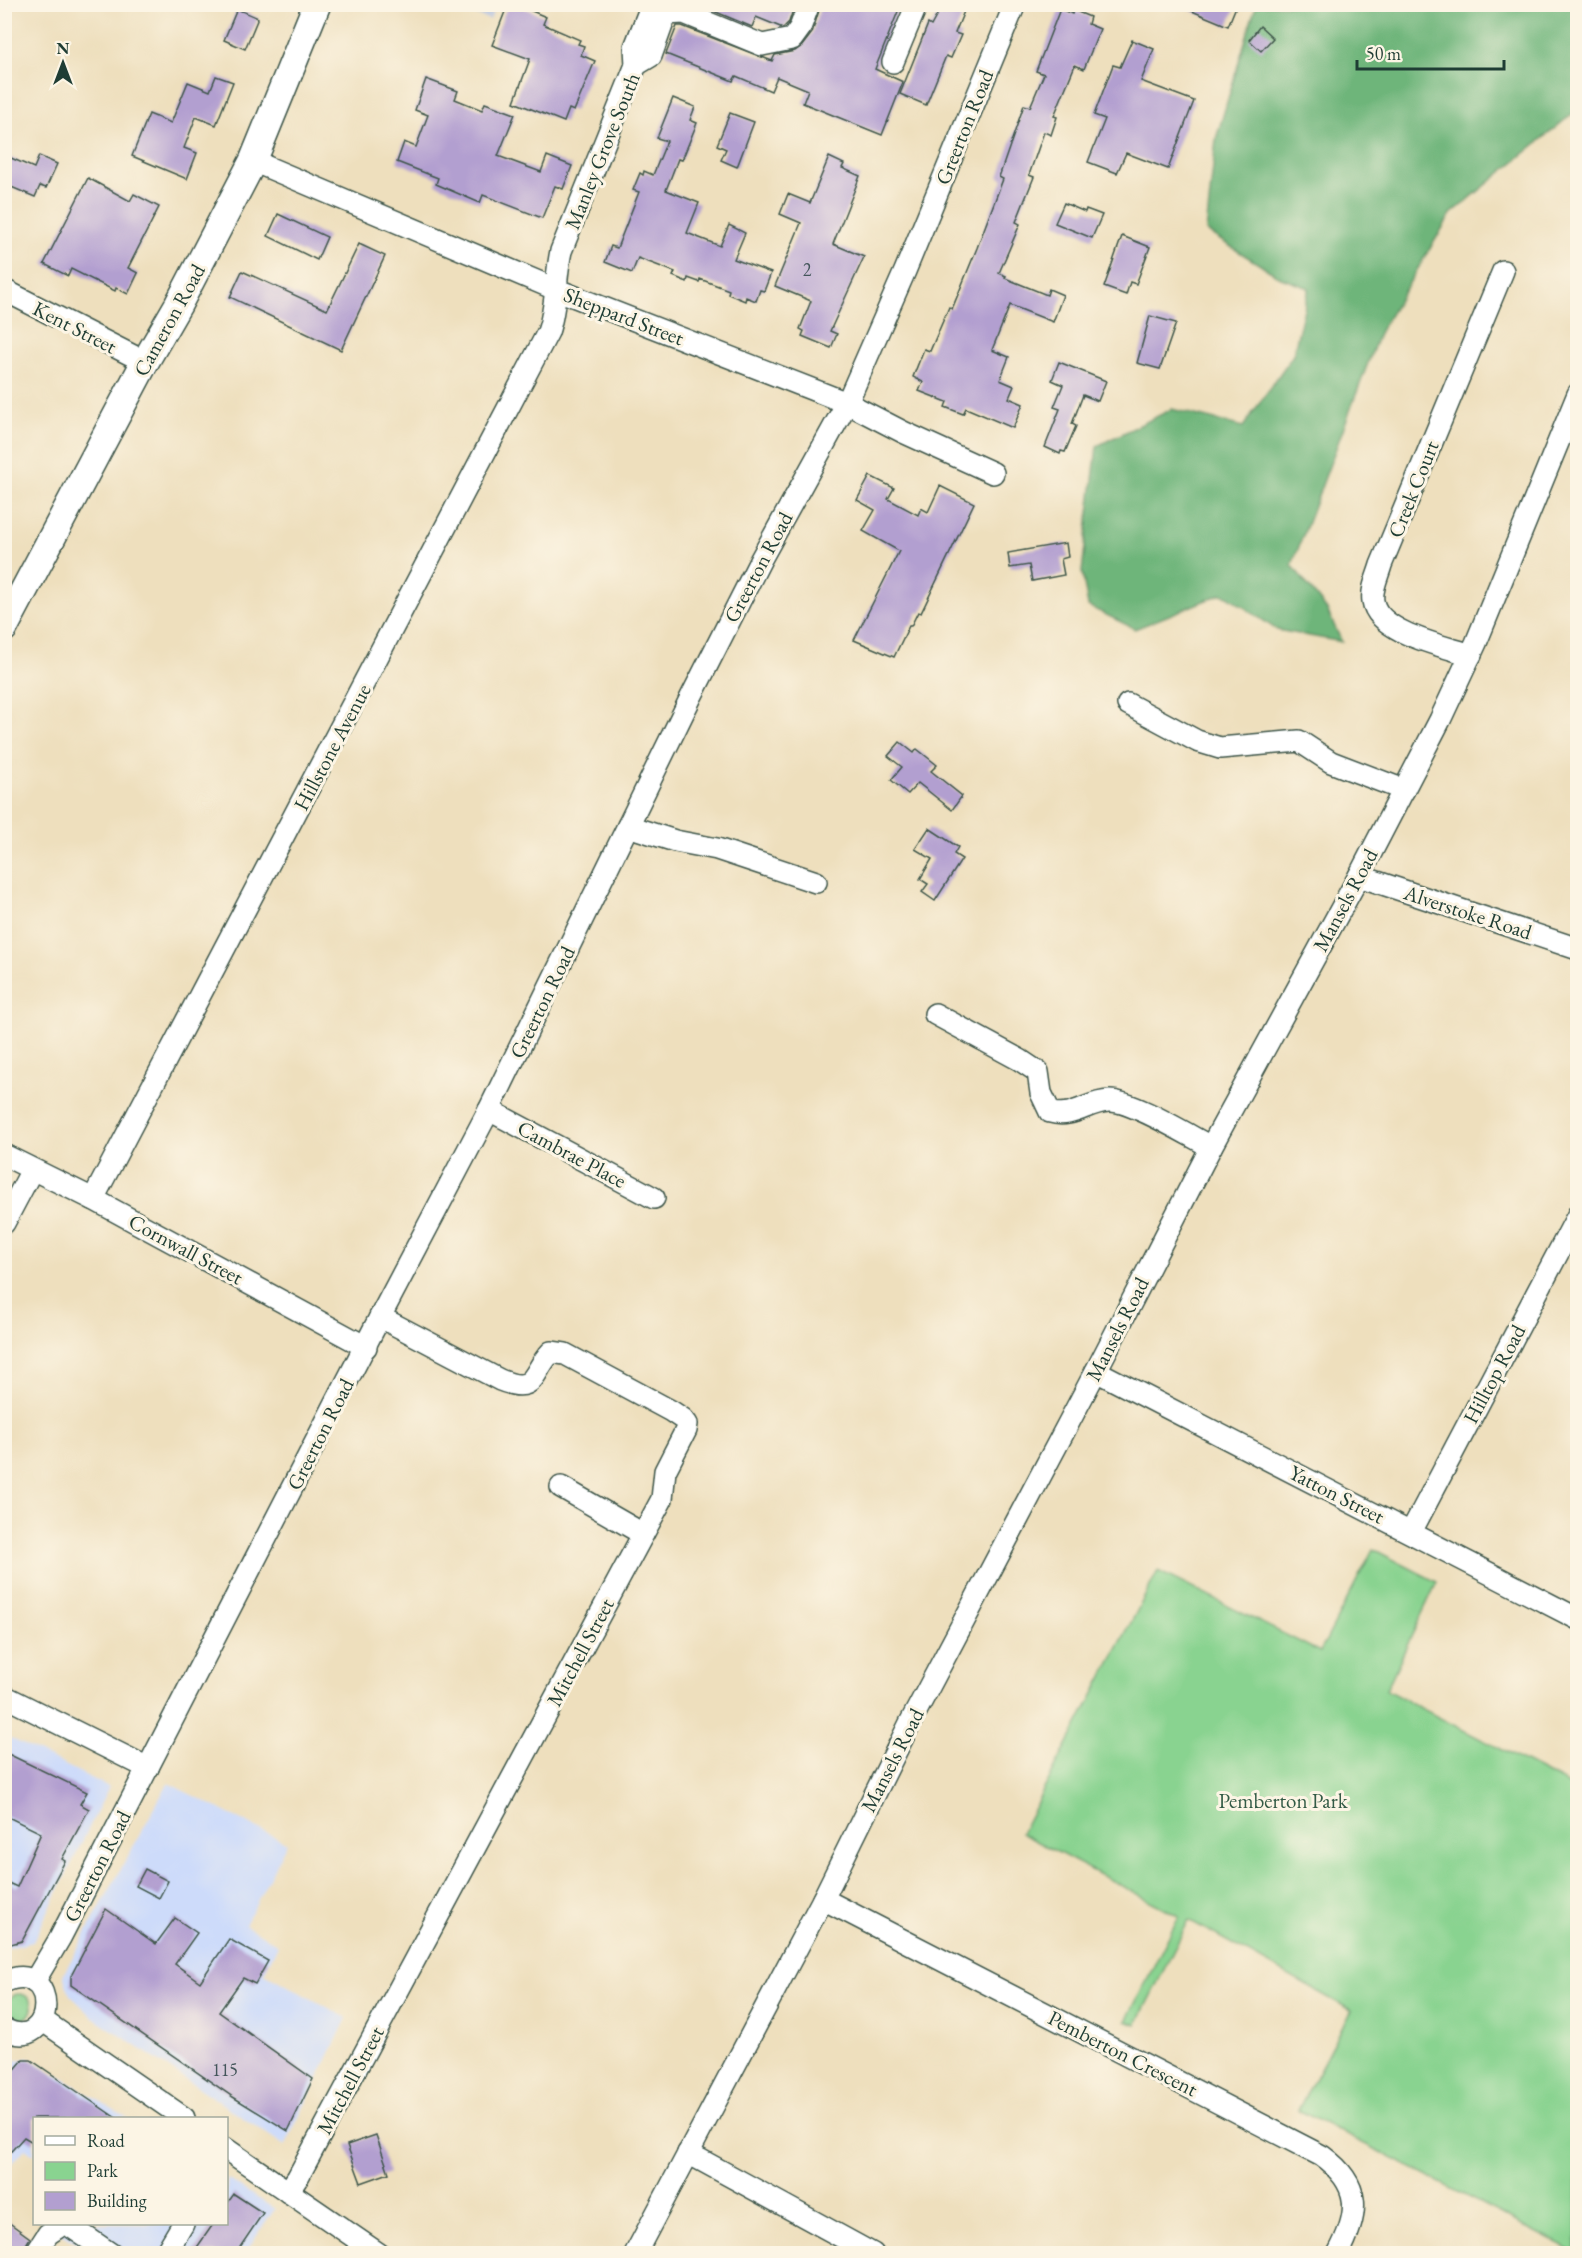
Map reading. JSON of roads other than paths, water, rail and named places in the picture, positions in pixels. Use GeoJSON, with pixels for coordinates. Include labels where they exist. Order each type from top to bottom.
{"type":"FeatureCollection","features":[{"type":"Feature","properties":{"kind":"main road","name":"Cameron Road"},"geometry":{"type":"LineString","coordinates":[[4,628],[253,161],[317,4]]}},
{"type":"Feature","properties":{"kind":"street","name":"Manley Grove South"},"geometry":{"type":"LineString","coordinates":[[555,289],[561,251],[636,65],[651,56],[662,8],[684,13],[762,45],[792,39],[800,28],[809,4]]}},
{"type":"Feature","properties":{"kind":"street"},"geometry":{"type":"LineString","coordinates":[[893,62],[916,4]]}},
{"type":"Feature","properties":{"kind":"street","name":"Greerton Road"},"geometry":{"type":"LineString","coordinates":[[34,1982],[60,1938],[489,1110],[761,559],[847,403],[905,272],[1015,4]]}},
{"type":"Feature","properties":{"kind":"street","name":"Sheppard Street"},"geometry":{"type":"LineString","coordinates":[[253,161],[555,289],[847,403],[903,432],[993,473]]}},
{"type":"Feature","properties":{"kind":"street","name":"Creek Court"},"geometry":{"type":"LineString","coordinates":[[1471,655],[1411,635],[1385,622],[1373,603],[1373,593],[1382,565],[1503,271]]}},
{"type":"Feature","properties":{"kind":"street","name":"Hillstone Avenue"},"geometry":{"type":"LineString","coordinates":[[93,1200],[548,332],[555,306],[555,289]]}},
{"type":"Feature","properties":{"kind":"street","name":"Kent Street"},"geometry":{"type":"LineString","coordinates":[[4,290],[146,362]]}},
{"type":"Feature","properties":{"kind":"street","name":"Mansels Road"},"geometry":{"type":"LineString","coordinates":[[635,2253],[823,1899],[910,1723],[1096,1371],[1211,1147],[1404,790],[1471,655],[1578,394]]}},
{"type":"Feature","properties":{"kind":"street"},"geometry":{"type":"LineString","coordinates":[[1128,704],[1197,741],[1220,748],[1299,741],[1331,762],[1404,790]]}},
{"type":"Feature","properties":{"kind":"street"},"geometry":{"type":"LineString","coordinates":[[628,826],[675,841],[717,849],[816,882]]}},
{"type":"Feature","properties":{"kind":"street","name":"Alverstoke Road"},"geometry":{"type":"LineString","coordinates":[[1359,876],[1578,949]]}},
{"type":"Feature","properties":{"kind":"street"},"geometry":{"type":"LineString","coordinates":[[934,1014],[1038,1072],[1041,1093],[1050,1112],[1069,1114],[1097,1103],[1122,1102],[1211,1147]]}},
{"type":"Feature","properties":{"kind":"street","name":"Cambrae Place"},"geometry":{"type":"LineString","coordinates":[[489,1110],[654,1198]]}},
{"type":"Feature","properties":{"kind":"street","name":"Cornwall Street"},"geometry":{"type":"LineString","coordinates":[[4,1155],[93,1200],[366,1347]]}},
{"type":"Feature","properties":{"kind":"street"},"geometry":{"type":"LineString","coordinates":[[4,1223],[32,1170]]}},
{"type":"Feature","properties":{"kind":"street","name":"Hilltop Road"},"geometry":{"type":"LineString","coordinates":[[1411,1533],[1578,1215]]}},
{"type":"Feature","properties":{"kind":"street","name":"Mitchell Street"},"geometry":{"type":"LineString","coordinates":[[288,2192],[662,1499],[665,1471],[687,1424],[683,1419],[565,1354],[551,1352],[545,1358],[537,1374],[521,1386],[516,1386],[500,1380],[380,1317]]}},
{"type":"Feature","properties":{"kind":"street","name":"Yatton Street"},"geometry":{"type":"LineString","coordinates":[[1096,1371],[1578,1619]]}},
{"type":"Feature","properties":{"kind":"street"},"geometry":{"type":"LineString","coordinates":[[561,1487],[643,1534]]}},
{"type":"Feature","properties":{"kind":"street"},"geometry":{"type":"LineString","coordinates":[[4,1696],[148,1768]]}},
{"type":"Feature","properties":{"kind":"street","name":"Pemberton Crescent"},"geometry":{"type":"LineString","coordinates":[[823,1899],[1322,2156],[1344,2174],[1353,2199],[1352,2224],[1338,2253]]}},
{"type":"Feature","properties":{"kind":"street"},"geometry":{"type":"LineString","coordinates":[[5,1980],[25,1978],[34,1982],[44,1995],[46,2004],[42,2020],[37,2026],[23,2033],[5,2032]]}},
{"type":"Feature","properties":{"kind":"street"},"geometry":{"type":"LineString","coordinates":[[42,2020],[183,2117]]}},
{"type":"Feature","properties":{"kind":"street"},"geometry":{"type":"LineString","coordinates":[[228,2151],[379,2253]]}},
{"type":"Feature","properties":{"kind":"street"},"geometry":{"type":"LineString","coordinates":[[688,2153],[873,2253]]}},
{"type":"Feature","properties":{"kind":"street"},"geometry":{"type":"LineString","coordinates":[[35,2253],[48,2234],[62,2225]]}},
{"type":"Feature","properties":{"kind":"street"},"geometry":{"type":"LineString","coordinates":[[68,2225],[111,2253]]}},
{"type":"Feature","properties":{"kind":"street"},"geometry":{"type":"LineString","coordinates":[[165,2253],[182,2225]]}},
{"type":"Feature","properties":{"kind":"park label","name":"Pemberton Park"},"geometry":{"type":"Point","coordinates":[1283,1800]}}]}
